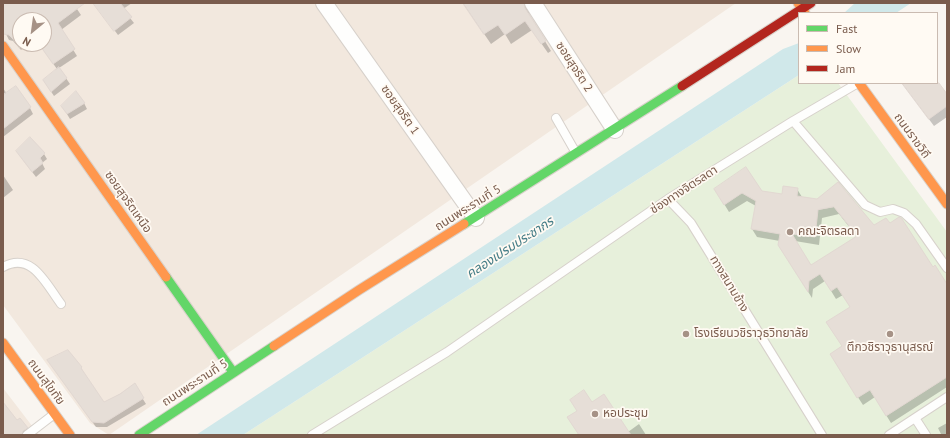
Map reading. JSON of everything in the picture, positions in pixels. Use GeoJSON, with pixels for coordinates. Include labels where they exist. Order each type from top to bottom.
{"type":"FeatureCollection","features":[{"type":"Feature","properties":{"kind":"main road","name":"ถนนพระรามที่ 5"},"geometry":{"type":"LineString","coordinates":[[138,435],[359,290],[615,130],[810,3]]}},
{"type":"Feature","properties":{"kind":"main road","name":"ซอยสุจริตเหนือ"},"geometry":{"type":"LineString","coordinates":[[3,46],[234,372]]}},
{"type":"Feature","properties":{"kind":"main road","name":"ถนนราชวิถี"},"geometry":{"type":"LineString","coordinates":[[859,84],[947,204]]}},
{"type":"Feature","properties":{"kind":"main road","name":"ถนนสุโขทัย"},"geometry":{"type":"LineString","coordinates":[[3,344],[70,435]]}},
{"type":"Feature","properties":{"kind":"street","name":"ซอยสุจริต 1"},"geometry":{"type":"LineString","coordinates":[[324,3],[476,218]]}},
{"type":"Feature","properties":{"kind":"street","name":"ซอยสุจริต 2"},"geometry":{"type":"LineString","coordinates":[[533,3],[615,130]]}},
{"type":"Feature","properties":{"kind":"lane","name":"ช่องทางจิตรลดา"},"geometry":{"type":"LineString","coordinates":[[312,435],[447,352],[668,199],[856,84]]}},
{"type":"Feature","properties":{"kind":"lane"},"geometry":{"type":"LineString","coordinates":[[556,118],[577,153]]}},
{"type":"Feature","properties":{"kind":"lane"},"geometry":{"type":"LineString","coordinates":[[792,122],[865,205],[880,212],[893,209],[904,213],[916,224],[947,268]]}},
{"type":"Feature","properties":{"kind":"lane","name":"ทางสนามข้าง"},"geometry":{"type":"LineString","coordinates":[[668,199],[691,223],[822,435]]}},
{"type":"Feature","properties":{"kind":"lane"},"geometry":{"type":"LineString","coordinates":[[3,267],[20,262],[29,265],[36,270],[61,304]]}},
{"type":"Feature","properties":{"kind":"lane"},"geometry":{"type":"LineString","coordinates":[[888,435],[947,397]]}},
{"type":"Feature","properties":{"kind":"lane"},"geometry":{"type":"LineString","coordinates":[[27,435],[55,414]]}},
{"type":"Feature","properties":{"kind":"lane"},"geometry":{"type":"LineString","coordinates":[[915,418],[926,435]]}},
{"type":"Feature","properties":{"kind":"shaded area"},"geometry":{"type":"Polygon","coordinates":[[[3,3],[736,3],[109,435],[90,423],[3,305],[3,3]]]}},
{"type":"Feature","properties":{"kind":"shaded area"},"geometry":{"type":"Polygon","coordinates":[[[3,388],[39,435],[3,435],[3,388]]]}},
{"type":"Feature","properties":{"kind":"green space","name":"โรงเรียนวชิราวุธวิทยาลัย"},"geometry":{"type":"Polygon","coordinates":[[[798,76],[798,84],[839,84],[947,232],[947,435],[243,435],[798,76]]]}},
{"type":"Feature","properties":{"kind":"water"},"geometry":{"type":"Polygon","coordinates":[[[855,3],[911,3],[898,12],[845,12],[855,3]]]}},
{"type":"Feature","properties":{"kind":"water","name":"คลองเปรมประชากร"},"geometry":{"type":"Polygon","coordinates":[[[798,43],[798,76],[243,435],[196,435],[783,49],[798,43]]]}},
{"type":"Feature","properties":{"kind":"building"},"geometry":{"type":"Polygon","coordinates":[[[3,3],[85,3],[58,23],[75,49],[53,64],[45,52],[52,52],[52,12],[12,12],[12,38],[9,35],[3,34],[3,3]]]}},
{"type":"Feature","properties":{"kind":"building"},"geometry":{"type":"Polygon","coordinates":[[[93,3],[120,3],[132,17],[114,31],[93,3]]]}},
{"type":"Feature","properties":{"kind":"building"},"geometry":{"type":"Polygon","coordinates":[[[463,3],[524,3],[525,8],[546,41],[541,44],[525,21],[505,35],[498,25],[484,34],[463,3]]]}},
{"type":"Feature","properties":{"kind":"building"},"geometry":{"type":"Polygon","coordinates":[[[59,67],[67,78],[51,92],[43,80],[59,67]]]}},
{"type":"Feature","properties":{"kind":"building"},"geometry":{"type":"Polygon","coordinates":[[[939,83],[947,94],[947,106],[929,119],[903,84],[939,83]]]}},
{"type":"Feature","properties":{"kind":"building"},"geometry":{"type":"Polygon","coordinates":[[[16,86],[31,107],[3,129],[3,95],[16,86]]]}},
{"type":"Feature","properties":{"kind":"building"},"geometry":{"type":"Polygon","coordinates":[[[76,91],[85,103],[67,114],[61,106],[76,91]]]}},
{"type":"Feature","properties":{"kind":"building"},"geometry":{"type":"Polygon","coordinates":[[[30,137],[45,153],[40,158],[43,163],[32,172],[16,151],[30,137]]]}},
{"type":"Feature","properties":{"kind":"building"},"geometry":{"type":"Polygon","coordinates":[[[746,167],[762,191],[782,194],[783,186],[798,188],[797,196],[817,199],[838,182],[874,225],[886,218],[890,223],[899,217],[902,219],[933,267],[935,265],[947,284],[947,377],[886,416],[870,390],[857,398],[830,354],[842,346],[826,322],[850,307],[837,287],[831,291],[820,274],[809,281],[808,292],[778,245],[780,234],[751,229],[756,201],[742,193],[724,205],[714,189],[746,167]],[[834,207],[818,210],[815,237],[792,234],[811,265],[857,236],[834,207]]]}},
{"type":"Feature","properties":{"kind":"building"},"geometry":{"type":"Polygon","coordinates":[[[68,350],[82,367],[81,368],[104,402],[120,394],[135,383],[144,398],[104,423],[92,422],[47,360],[68,350]]]}},
{"type":"Feature","properties":{"kind":"building","name":"หอประชุม"},"geometry":{"type":"Polygon","coordinates":[[[584,390],[592,402],[604,394],[631,435],[579,435],[567,417],[577,411],[570,400],[584,390]]]}},
{"type":"Feature","properties":{"kind":"building"},"geometry":{"type":"Polygon","coordinates":[[[3,402],[17,420],[20,418],[28,428],[23,431],[22,435],[3,435],[3,402]]]}},
{"type":"Feature","properties":{"kind":"traffic: fast"},"geometry":{"type":"LineString","coordinates":[[464,224],[682,86]]}},
{"type":"Feature","properties":{"kind":"traffic: fast"},"geometry":{"type":"LineString","coordinates":[[166,277],[233,372]]}},
{"type":"Feature","properties":{"kind":"traffic: fast"},"geometry":{"type":"LineString","coordinates":[[139,435],[274,346]]}},
{"type":"Feature","properties":{"kind":"traffic: slow"},"geometry":{"type":"LineString","coordinates":[[798,3],[804,12]]}},
{"type":"Feature","properties":{"kind":"traffic: slow"},"geometry":{"type":"LineString","coordinates":[[3,46],[166,277]]}},
{"type":"Feature","properties":{"kind":"traffic: slow"},"geometry":{"type":"LineString","coordinates":[[860,84],[947,204]]}},
{"type":"Feature","properties":{"kind":"traffic: slow"},"geometry":{"type":"LineString","coordinates":[[274,346],[464,224]]}},
{"type":"Feature","properties":{"kind":"traffic: slow"},"geometry":{"type":"LineString","coordinates":[[3,343],[70,435]]}},
{"type":"Feature","properties":{"kind":"traffic: jam"},"geometry":{"type":"LineString","coordinates":[[682,86],[811,3]]}},
{"type":"Feature","properties":{"kind":"place","name":"คณะจิตรลดา"},"geometry":{"type":"Point","coordinates":[790,232]}},
{"type":"Feature","properties":{"kind":"place","name":"โรงเรียนวชิราวุธวิทยาลัย"},"geometry":{"type":"Point","coordinates":[686,334]}},
{"type":"Feature","properties":{"kind":"place","name":"ตึกวชิราวุธานุสรณ์"},"geometry":{"type":"Point","coordinates":[890,334]}},
{"type":"Feature","properties":{"kind":"place","name":"หอประชุม"},"geometry":{"type":"Point","coordinates":[595,414]}}]}
